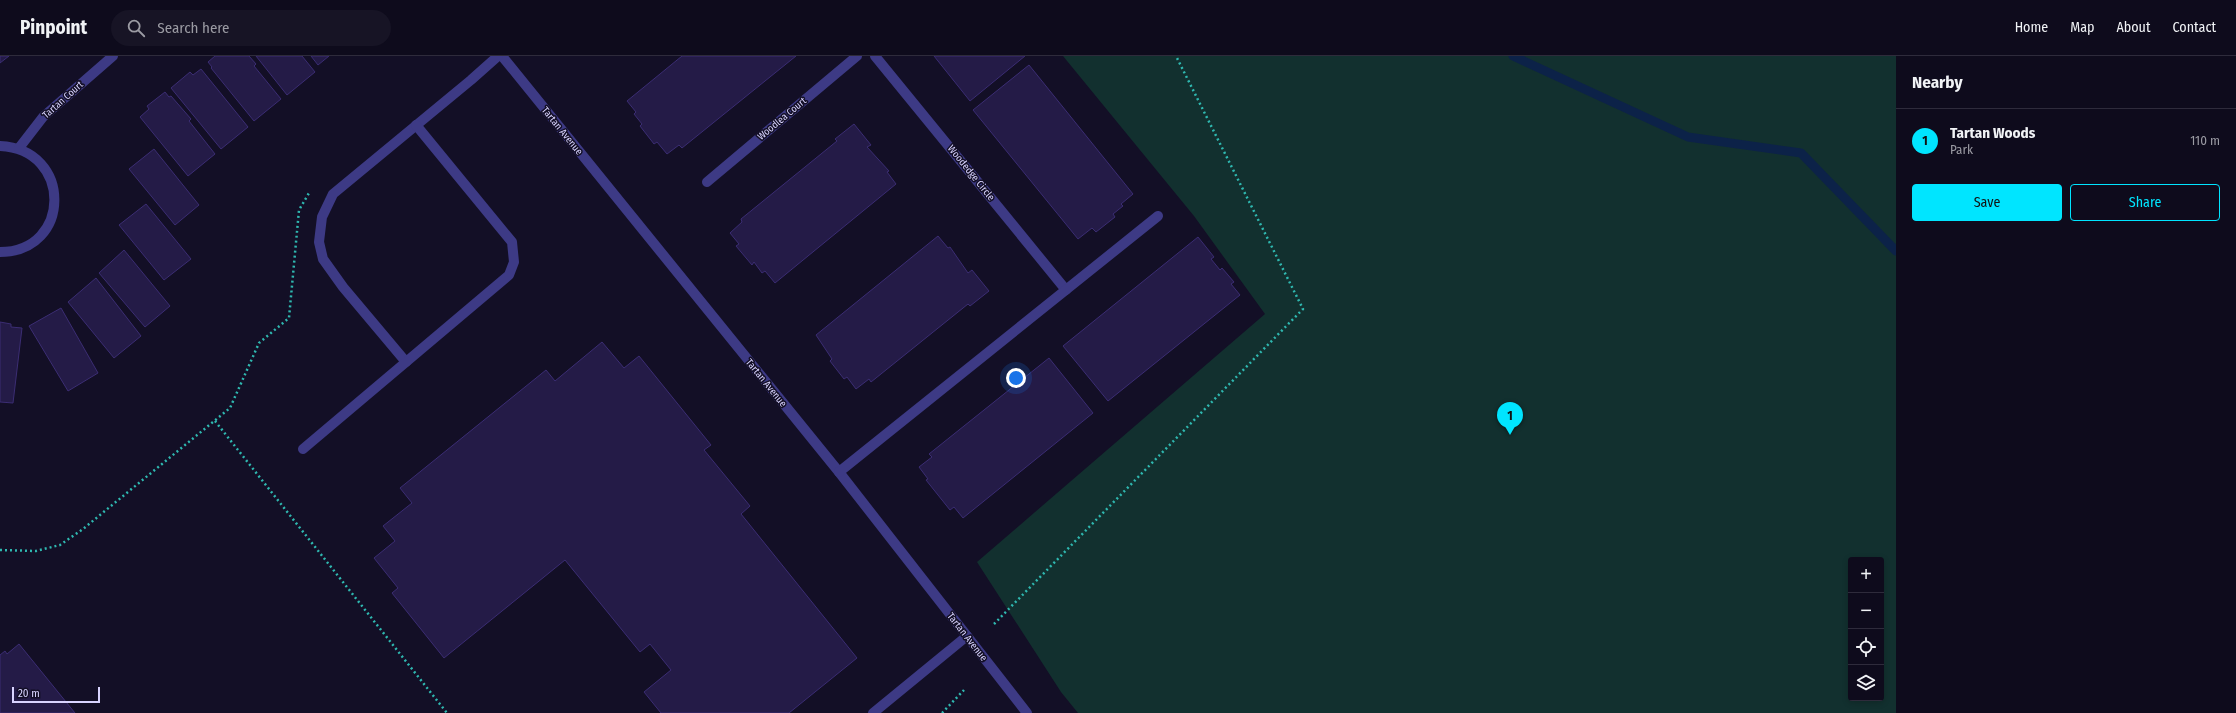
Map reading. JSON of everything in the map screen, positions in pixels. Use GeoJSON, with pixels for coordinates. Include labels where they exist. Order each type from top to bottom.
{"type":"FeatureCollection","features":[{"type":"Feature","properties":{"kind":"street","name":"Tartan Court"},"geometry":{"type":"LineString","coordinates":[[18,148],[43,117],[113,56]]}},
{"type":"Feature","properties":{"kind":"street"},"geometry":{"type":"LineString","coordinates":[[406,362],[342,287],[323,259],[320,242],[322,217],[333,194],[498,56]]}},
{"type":"Feature","properties":{"kind":"street","name":"Tartan Avenue"},"geometry":{"type":"LineString","coordinates":[[502,56],[838,472],[1027,713]]}},
{"type":"Feature","properties":{"kind":"street","name":"Woodlea Court"},"geometry":{"type":"LineString","coordinates":[[707,182],[857,56]]}},
{"type":"Feature","properties":{"kind":"street","name":"Woodedge Circle"},"geometry":{"type":"LineString","coordinates":[[875,56],[1066,290]]}},
{"type":"Feature","properties":{"kind":"street"},"geometry":{"type":"LineString","coordinates":[[303,449],[509,275],[514,262],[512,242],[416,125]]}},
{"type":"Feature","properties":{"kind":"street"},"geometry":{"type":"LineString","coordinates":[[0,146],[18,148],[34,156],[46,169],[54,186],[55,203],[51,221],[42,236],[28,246],[12,252],[0,252]]}},
{"type":"Feature","properties":{"kind":"street"},"geometry":{"type":"LineString","coordinates":[[838,472],[1158,216]]}},
{"type":"Feature","properties":{"kind":"street"},"geometry":{"type":"LineString","coordinates":[[872,713],[967,636]]}},
{"type":"Feature","properties":{"kind":"path"},"geometry":{"type":"LineString","coordinates":[[994,624],[1303,309],[1176,56]]}},
{"type":"Feature","properties":{"kind":"path"},"geometry":{"type":"LineString","coordinates":[[0,550],[36,551],[60,544],[83,529],[230,408],[259,343],[289,318],[299,210],[310,190]]}},
{"type":"Feature","properties":{"kind":"path"},"geometry":{"type":"LineString","coordinates":[[215,421],[447,713]]}},
{"type":"Feature","properties":{"kind":"path"},"geometry":{"type":"LineString","coordinates":[[942,713],[964,690]]}},
{"type":"Feature","properties":{"kind":"green space"},"geometry":{"type":"Polygon","coordinates":[[[1063,56],[1896,56],[1896,713],[1078,713],[1061,692],[977,562],[1265,314],[1194,216],[1063,56]]]}},
{"type":"Feature","properties":{"kind":"building"},"geometry":{"type":"Polygon","coordinates":[[[0,56],[9,56],[0,63],[0,56]]]}},
{"type":"Feature","properties":{"kind":"building"},"geometry":{"type":"Polygon","coordinates":[[[215,56],[249,56],[256,64],[254,66],[281,99],[254,121],[211,68],[212,67],[208,62],[215,56]]]}},
{"type":"Feature","properties":{"kind":"building"},"geometry":{"type":"Polygon","coordinates":[[[256,56],[302,56],[315,72],[287,95],[256,56]]]}},
{"type":"Feature","properties":{"kind":"building"},"geometry":{"type":"Polygon","coordinates":[[[311,56],[329,56],[318,65],[311,56]]]}},
{"type":"Feature","properties":{"kind":"building"},"geometry":{"type":"Polygon","coordinates":[[[682,56],[796,56],[682,148],[679,145],[667,154],[657,142],[654,144],[640,126],[642,124],[634,114],[636,112],[627,101],[682,56]]]}},
{"type":"Feature","properties":{"kind":"building"},"geometry":{"type":"Polygon","coordinates":[[[934,56],[1025,56],[970,101],[934,56]]]}},
{"type":"Feature","properties":{"kind":"building"},"geometry":{"type":"Polygon","coordinates":[[[1029,65],[1133,194],[1121,204],[1123,206],[1113,214],[1115,217],[1096,232],[1092,228],[1078,239],[973,110],[1029,65]]]}},
{"type":"Feature","properties":{"kind":"building"},"geometry":{"type":"Polygon","coordinates":[[[201,69],[248,127],[221,149],[171,88],[190,72],[193,75],[201,69]]]}},
{"type":"Feature","properties":{"kind":"building"},"geometry":{"type":"Polygon","coordinates":[[[165,92],[169,97],[171,96],[191,119],[189,121],[215,154],[188,176],[140,117],[149,109],[147,106],[165,92]]]}},
{"type":"Feature","properties":{"kind":"building"},"geometry":{"type":"Polygon","coordinates":[[[854,124],[871,145],[867,147],[889,171],[887,172],[896,184],[775,283],[765,271],[762,273],[754,262],[752,265],[736,246],[739,244],[730,233],[742,222],[741,219],[837,141],[835,139],[854,124]]]}},
{"type":"Feature","properties":{"kind":"building"},"geometry":{"type":"Polygon","coordinates":[[[154,149],[199,205],[175,225],[129,169],[154,149]]]}},
{"type":"Feature","properties":{"kind":"building"},"geometry":{"type":"Polygon","coordinates":[[[146,204],[191,259],[164,280],[119,225],[146,204]]]}},
{"type":"Feature","properties":{"kind":"building"},"geometry":{"type":"Polygon","coordinates":[[[938,236],[948,248],[950,247],[968,273],[972,270],[989,291],[970,306],[968,304],[871,382],[869,379],[856,389],[847,377],[844,379],[830,361],[832,359],[816,335],[938,236]]]}},
{"type":"Feature","properties":{"kind":"building"},"geometry":{"type":"Polygon","coordinates":[[[1198,237],[1214,257],[1211,259],[1220,270],[1222,268],[1234,282],[1231,284],[1240,295],[1108,401],[1063,346],[1198,237]]]}},
{"type":"Feature","properties":{"kind":"building"},"geometry":{"type":"Polygon","coordinates":[[[124,250],[170,306],[145,327],[99,273],[124,250]]]}},
{"type":"Feature","properties":{"kind":"building"},"geometry":{"type":"Polygon","coordinates":[[[96,278],[141,336],[114,358],[68,302],[96,278]]]}},
{"type":"Feature","properties":{"kind":"building"},"geometry":{"type":"Polygon","coordinates":[[[61,308],[98,373],[68,391],[29,326],[61,308]]]}},
{"type":"Feature","properties":{"kind":"building"},"geometry":{"type":"Polygon","coordinates":[[[0,322],[11,324],[11,327],[22,328],[13,403],[0,402],[0,322]]]}},
{"type":"Feature","properties":{"kind":"building"},"geometry":{"type":"Polygon","coordinates":[[[602,342],[624,368],[639,356],[711,445],[704,450],[750,506],[741,514],[857,658],[789,713],[661,713],[644,692],[671,670],[650,644],[640,652],[565,560],[444,658],[392,593],[398,588],[374,558],[395,541],[383,526],[412,503],[400,488],[546,370],[555,381],[602,342]]]}},
{"type":"Feature","properties":{"kind":"building"},"geometry":{"type":"Polygon","coordinates":[[[1049,358],[1093,413],[963,518],[954,507],[950,510],[926,480],[928,479],[919,467],[932,457],[929,454],[1049,358]]]}},
{"type":"Feature","properties":{"kind":"building"},"geometry":{"type":"Polygon","coordinates":[[[19,644],[75,713],[0,713],[0,655],[5,651],[7,654],[19,644]]]}},
{"type":"Feature","properties":{"kind":"waterway"},"geometry":{"type":"LineString","coordinates":[[1513,56],[1688,137],[1801,153],[1896,251]]}},
{"type":"Feature","properties":{"kind":"place","name":"Tartan Woods"},"geometry":{"type":"Point","coordinates":[1510,435]}}]}
